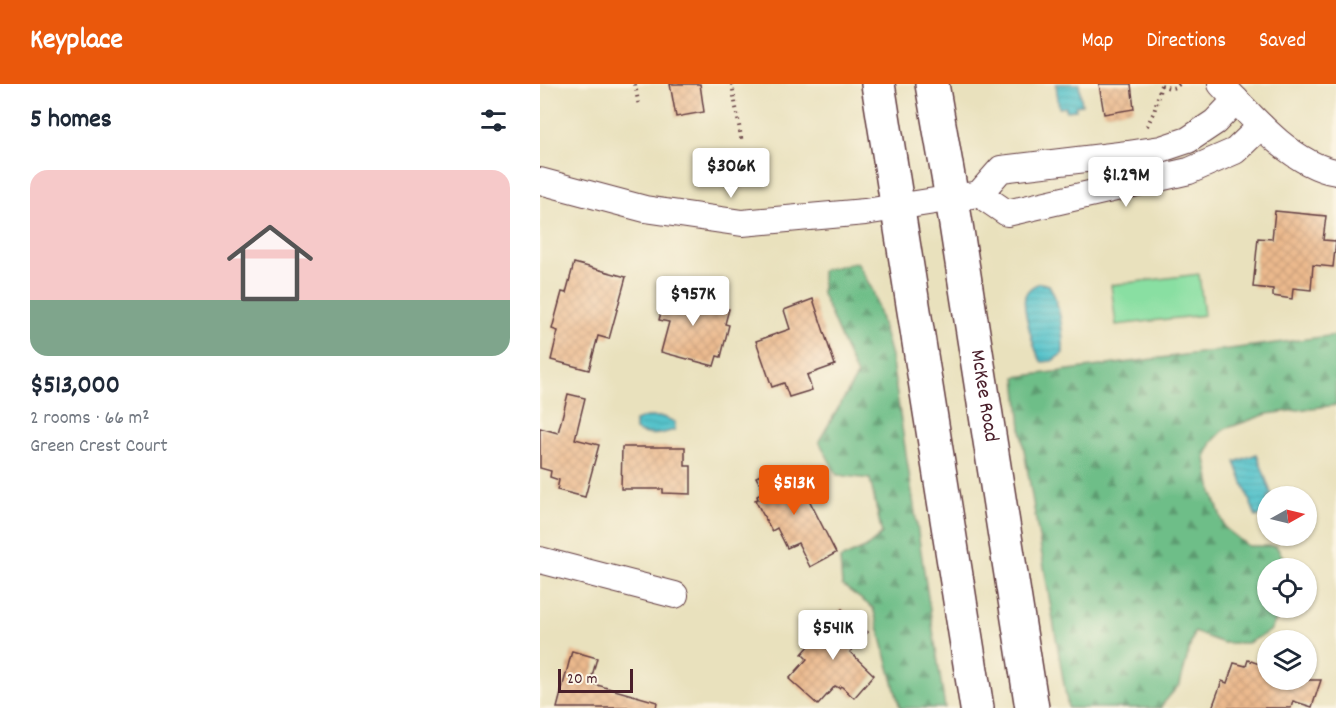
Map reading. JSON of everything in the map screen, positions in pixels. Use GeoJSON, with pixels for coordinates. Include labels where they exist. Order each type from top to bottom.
{"type":"FeatureCollection","features":[{"type":"Feature","properties":{"kind":"main road","name":"McKee Road"},"geometry":{"type":"LineString","coordinates":[[878,84],[938,201],[1032,708]]}},
{"type":"Feature","properties":{"kind":"main road","name":"McKee Road"},"geometry":{"type":"LineString","coordinates":[[932,84],[938,201],[977,708]]}},
{"type":"Feature","properties":{"kind":"street"},"geometry":{"type":"LineString","coordinates":[[938,201],[1001,169],[1148,151],[1188,140],[1215,122],[1229,92],[1261,126],[1289,150],[1310,163],[1336,172]]}},
{"type":"Feature","properties":{"kind":"street"},"geometry":{"type":"LineString","coordinates":[[540,181],[645,209],[742,223],[938,201],[1007,213],[1190,171],[1235,151],[1261,126]]}},
{"type":"Feature","properties":{"kind":"street"},"geometry":{"type":"LineString","coordinates":[[540,560],[675,595]]}},
{"type":"Feature","properties":{"kind":"path"},"geometry":{"type":"LineString","coordinates":[[635,84],[639,107]]}},
{"type":"Feature","properties":{"kind":"path"},"geometry":{"type":"LineString","coordinates":[[732,84],[742,143]]}},
{"type":"Feature","properties":{"kind":"path"},"geometry":{"type":"LineString","coordinates":[[1148,151],[1147,127],[1154,112],[1160,84],[1175,88],[1179,84]]}},
{"type":"Feature","properties":{"kind":"green space"},"geometry":{"type":"Polygon","coordinates":[[[857,262],[873,291],[891,356],[945,708],[900,708],[873,608],[842,585],[840,559],[865,548],[882,534],[870,479],[837,475],[819,441],[857,376],[822,294],[822,270],[857,262]]]}},
{"type":"Feature","properties":{"kind":"green space"},"geometry":{"type":"Polygon","coordinates":[[[1199,274],[1204,315],[1116,325],[1111,285],[1199,274]]]}},
{"type":"Feature","properties":{"kind":"green space"},"geometry":{"type":"Polygon","coordinates":[[[1336,335],[1336,405],[1267,414],[1225,429],[1212,442],[1206,458],[1212,492],[1225,528],[1248,546],[1276,546],[1284,558],[1257,558],[1257,618],[1277,618],[1271,630],[1257,630],[1257,638],[1248,643],[1223,643],[1194,632],[1180,684],[1162,708],[1068,708],[1022,438],[1016,377],[1336,335]]]}},
{"type":"Feature","properties":{"kind":"water"},"geometry":{"type":"Polygon","coordinates":[[[1056,84],[1079,84],[1082,105],[1075,106],[1076,110],[1066,111],[1066,107],[1059,108],[1056,84]]]}},
{"type":"Feature","properties":{"kind":"water"},"geometry":{"type":"Polygon","coordinates":[[[1040,283],[1049,285],[1056,299],[1063,345],[1063,353],[1052,361],[1042,362],[1032,340],[1025,302],[1028,291],[1040,283]]]}},
{"type":"Feature","properties":{"kind":"water"},"geometry":{"type":"Polygon","coordinates":[[[646,417],[663,417],[675,422],[675,430],[651,435],[635,430],[635,421],[646,417]]]}},
{"type":"Feature","properties":{"kind":"water"},"geometry":{"type":"Polygon","coordinates":[[[1257,454],[1268,486],[1257,486],[1257,517],[1256,517],[1235,462],[1257,454]]]}},
{"type":"Feature","properties":{"kind":"building"},"geometry":{"type":"Polygon","coordinates":[[[670,84],[700,84],[704,112],[676,117],[670,84]]]}},
{"type":"Feature","properties":{"kind":"building"},"geometry":{"type":"Polygon","coordinates":[[[1099,84],[1131,84],[1134,109],[1104,114],[1099,84]]]}},
{"type":"Feature","properties":{"kind":"building"},"geometry":{"type":"Polygon","coordinates":[[[1275,211],[1326,216],[1323,240],[1336,241],[1333,267],[1313,265],[1311,290],[1293,288],[1292,299],[1273,296],[1273,289],[1253,287],[1258,238],[1272,239],[1275,211]]]}},
{"type":"Feature","properties":{"kind":"building"},"geometry":{"type":"Polygon","coordinates":[[[574,263],[626,277],[609,339],[598,336],[589,370],[551,360],[558,331],[552,329],[562,292],[566,293],[574,263]]]}},
{"type":"Feature","properties":{"kind":"building"},"geometry":{"type":"Polygon","coordinates":[[[668,286],[695,293],[693,300],[729,309],[725,324],[729,325],[721,357],[717,356],[714,366],[661,352],[669,322],[659,320],[668,286]]]}},
{"type":"Feature","properties":{"kind":"building"},"geometry":{"type":"Polygon","coordinates":[[[813,299],[835,365],[807,375],[812,390],[789,397],[784,383],[772,387],[756,341],[790,329],[784,310],[813,299]]]}},
{"type":"Feature","properties":{"kind":"building"},"geometry":{"type":"Polygon","coordinates":[[[568,394],[585,398],[575,439],[599,445],[585,497],[557,490],[559,480],[550,477],[551,471],[540,468],[540,428],[558,433],[568,394]]]}},
{"type":"Feature","properties":{"kind":"building"},"geometry":{"type":"Polygon","coordinates":[[[622,447],[685,447],[685,466],[691,466],[691,494],[663,493],[663,489],[621,489],[622,447]]]}},
{"type":"Feature","properties":{"kind":"building"},"geometry":{"type":"Polygon","coordinates":[[[774,469],[780,482],[796,474],[836,553],[810,567],[798,543],[787,548],[777,528],[772,531],[755,500],[764,492],[756,477],[774,469]]]}},
{"type":"Feature","properties":{"kind":"building"},"geometry":{"type":"Polygon","coordinates":[[[842,609],[868,632],[850,652],[874,675],[854,698],[841,686],[839,688],[835,686],[818,705],[789,679],[807,659],[802,654],[842,609]]]}},
{"type":"Feature","properties":{"kind":"building"},"geometry":{"type":"Polygon","coordinates":[[[572,651],[597,658],[590,683],[657,702],[656,708],[557,708],[572,651]]]}},
{"type":"Feature","properties":{"kind":"building"},"geometry":{"type":"Polygon","coordinates":[[[1248,660],[1257,663],[1257,690],[1317,690],[1317,680],[1321,680],[1312,707],[1293,701],[1291,708],[1212,708],[1222,681],[1227,683],[1234,663],[1246,666],[1248,660]]]}}]}
